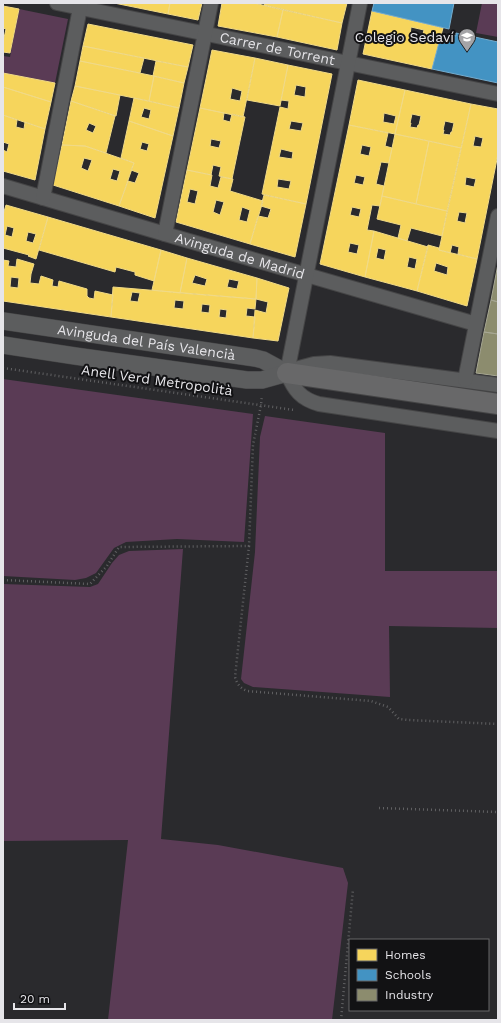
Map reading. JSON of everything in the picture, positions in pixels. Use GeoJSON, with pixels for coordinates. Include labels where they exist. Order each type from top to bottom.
{"type":"FeatureCollection","features":[{"type":"Feature","properties":{"kind":"main road"},"geometry":{"type":"LineString","coordinates":[[287,373],[498,404]]}},
{"type":"Feature","properties":{"kind":"street","name":"Carrer de Torrent"},"geometry":{"type":"LineString","coordinates":[[57,3],[81,6],[205,34],[498,94]]}},
{"type":"Feature","properties":{"kind":"street"},"geometry":{"type":"LineString","coordinates":[[164,234],[211,3]]}},
{"type":"Feature","properties":{"kind":"street"},"geometry":{"type":"LineString","coordinates":[[360,3],[287,373],[291,383],[302,397],[319,404],[498,431]]}},
{"type":"Feature","properties":{"kind":"street"},"geometry":{"type":"LineString","coordinates":[[43,198],[81,6]]}},
{"type":"Feature","properties":{"kind":"street","name":"Avinguda de Madrid"},"geometry":{"type":"LineString","coordinates":[[3,186],[476,324]]}},
{"type":"Feature","properties":{"kind":"street"},"geometry":{"type":"LineString","coordinates":[[465,380],[498,216]]}},
{"type":"Feature","properties":{"kind":"street","name":"Avinguda del País Valencià"},"geometry":{"type":"LineString","coordinates":[[3,321],[256,358],[263,360],[287,373]]}},
{"type":"Feature","properties":{"kind":"street","name":"Avinguda del País Valencià"},"geometry":{"type":"LineString","coordinates":[[3,345],[247,380],[262,380],[314,364],[330,363],[498,385]]}},
{"type":"Feature","properties":{"kind":"path","name":"Anell Verd Metropolità"},"geometry":{"type":"LineString","coordinates":[[3,368],[300,411]]}},
{"type":"Feature","properties":{"kind":"path"},"geometry":{"type":"LineString","coordinates":[[262,380],[261,405],[253,445],[249,546],[235,677],[240,687],[247,691],[371,701],[388,707],[399,719],[498,724]]}},
{"type":"Feature","properties":{"kind":"path"},"geometry":{"type":"LineString","coordinates":[[3,580],[90,584],[107,566],[119,546],[249,546]]}},
{"type":"Feature","properties":{"kind":"path"},"geometry":{"type":"LineString","coordinates":[[378,808],[498,812]]}},
{"type":"Feature","properties":{"kind":"path"},"geometry":{"type":"LineString","coordinates":[[341,1020],[353,889]]}},
{"type":"Feature","properties":{"kind":"shaded area"},"geometry":{"type":"Polygon","coordinates":[[[482,3],[498,3],[498,37],[476,33],[482,3]]]}},
{"type":"Feature","properties":{"kind":"shaded area"},"geometry":{"type":"Polygon","coordinates":[[[19,9],[68,19],[55,83],[3,73],[3,56],[10,57],[19,9]]]}},
{"type":"Feature","properties":{"kind":"shaded area"},"geometry":{"type":"Polygon","coordinates":[[[3,379],[253,414],[244,542],[177,539],[126,542],[114,548],[96,573],[86,578],[75,580],[3,576],[3,379]]]}},
{"type":"Feature","properties":{"kind":"shaded area"},"geometry":{"type":"Polygon","coordinates":[[[265,416],[385,433],[385,571],[498,571],[498,628],[389,626],[390,697],[253,687],[244,683],[241,679],[255,552],[260,437],[265,416]]]}},
{"type":"Feature","properties":{"kind":"shaded area"},"geometry":{"type":"Polygon","coordinates":[[[183,549],[161,839],[218,845],[343,868],[348,883],[332,1020],[108,1020],[128,840],[3,841],[3,584],[90,587],[98,584],[119,555],[129,551],[183,549]]]}},
{"type":"Feature","properties":{"kind":"building: Homes"},"geometry":{"type":"Polygon","coordinates":[[[114,3],[170,3],[168,14],[114,3]]]}},
{"type":"Feature","properties":{"kind":"building: Homes"},"geometry":{"type":"Polygon","coordinates":[[[170,3],[202,3],[198,20],[168,14],[170,3]]]}},
{"type":"Feature","properties":{"kind":"building: Homes"},"geometry":{"type":"Polygon","coordinates":[[[222,3],[254,3],[283,10],[277,37],[218,26],[222,3]]]}},
{"type":"Feature","properties":{"kind":"building: Homes"},"geometry":{"type":"Polygon","coordinates":[[[265,3],[347,3],[342,23],[264,5],[265,3]]]}},
{"type":"Feature","properties":{"kind":"building: Homes"},"geometry":{"type":"Polygon","coordinates":[[[3,6],[19,9],[10,53],[3,52],[3,38],[6,29],[3,28],[3,6]]]}},
{"type":"Feature","properties":{"kind":"building: Homes"},"geometry":{"type":"Polygon","coordinates":[[[283,10],[342,23],[337,50],[277,37],[283,10]]]}},
{"type":"Feature","properties":{"kind":"building: Homes"},"geometry":{"type":"Polygon","coordinates":[[[372,11],[443,28],[432,69],[363,54],[372,11]],[[411,27],[410,35],[422,38],[424,30],[411,27]]]}},
{"type":"Feature","properties":{"kind":"building: Homes"},"geometry":{"type":"Polygon","coordinates":[[[88,24],[193,45],[188,67],[83,46],[88,24]]]}},
{"type":"Feature","properties":{"kind":"building: Homes"},"geometry":{"type":"Polygon","coordinates":[[[83,46],[144,58],[140,73],[80,61],[83,46]]]}},
{"type":"Feature","properties":{"kind":"building: Homes"},"geometry":{"type":"Polygon","coordinates":[[[212,50],[255,58],[243,117],[200,108],[212,50]],[[232,88],[230,99],[240,101],[242,91],[232,88]]]}},
{"type":"Feature","properties":{"kind":"building: Homes"},"geometry":{"type":"Polygon","coordinates":[[[255,58],[288,65],[280,106],[247,100],[255,58]]]}},
{"type":"Feature","properties":{"kind":"building: Homes"},"geometry":{"type":"Polygon","coordinates":[[[80,61],[154,76],[149,101],[75,86],[80,61]]]}},
{"type":"Feature","properties":{"kind":"building: Homes"},"geometry":{"type":"Polygon","coordinates":[[[156,61],[188,67],[184,83],[153,76],[156,61]]]}},
{"type":"Feature","properties":{"kind":"building: Homes"},"geometry":{"type":"Polygon","coordinates":[[[288,65],[332,74],[306,204],[262,194],[280,107],[288,109],[289,101],[281,100],[288,65]],[[296,85],[294,95],[305,97],[306,87],[296,85]],[[291,121],[289,129],[301,131],[303,123],[291,121]],[[281,149],[279,157],[292,159],[293,152],[281,149]],[[278,179],[277,187],[289,189],[291,181],[278,179]]]}},
{"type":"Feature","properties":{"kind":"building: Homes"},"geometry":{"type":"Polygon","coordinates":[[[3,73],[55,83],[51,102],[3,87],[3,73]]]}},
{"type":"Feature","properties":{"kind":"building: Homes"},"geometry":{"type":"Polygon","coordinates":[[[154,76],[184,83],[179,108],[149,101],[154,76]]]}},
{"type":"Feature","properties":{"kind":"building: Homes"},"geometry":{"type":"Polygon","coordinates":[[[358,80],[405,90],[395,134],[349,125],[358,80]],[[384,113],[383,122],[394,124],[396,116],[384,113]]]}},
{"type":"Feature","properties":{"kind":"building: Homes"},"geometry":{"type":"Polygon","coordinates":[[[75,86],[120,95],[116,116],[71,101],[75,86]]]}},
{"type":"Feature","properties":{"kind":"building: Homes"},"geometry":{"type":"Polygon","coordinates":[[[3,87],[51,102],[45,129],[3,115],[3,87]]]}},
{"type":"Feature","properties":{"kind":"building: Homes"},"geometry":{"type":"Polygon","coordinates":[[[405,90],[471,104],[461,148],[395,134],[405,90]],[[412,114],[410,127],[417,128],[421,116],[412,114]],[[445,121],[443,134],[450,135],[454,123],[445,121]]]}},
{"type":"Feature","properties":{"kind":"building: Homes"},"geometry":{"type":"Polygon","coordinates":[[[134,98],[179,108],[173,136],[129,121],[134,98]],[[144,108],[141,117],[149,119],[151,110],[144,108]]]}},
{"type":"Feature","properties":{"kind":"building: Homes"},"geometry":{"type":"Polygon","coordinates":[[[71,101],[115,116],[106,153],[85,146],[62,145],[71,101]],[[89,123],[86,130],[93,133],[96,126],[89,123]]]}},
{"type":"Feature","properties":{"kind":"building: Homes"},"geometry":{"type":"Polygon","coordinates":[[[471,104],[498,109],[498,154],[477,259],[458,254],[459,247],[452,245],[450,253],[439,250],[471,104]],[[475,136],[473,146],[481,147],[483,138],[475,136]],[[466,177],[465,185],[474,187],[476,179],[466,177]],[[459,212],[457,221],[465,223],[467,213],[459,212]]]}},
{"type":"Feature","properties":{"kind":"building: Homes"},"geometry":{"type":"Polygon","coordinates":[[[200,108],[224,113],[223,120],[230,122],[232,114],[245,117],[232,179],[219,176],[221,167],[213,165],[211,175],[187,170],[200,108]],[[211,139],[210,146],[219,148],[221,141],[211,139]]]}},
{"type":"Feature","properties":{"kind":"building: Homes"},"geometry":{"type":"Polygon","coordinates":[[[3,115],[17,120],[16,127],[24,129],[25,122],[45,129],[35,180],[3,171],[3,150],[7,152],[9,144],[3,142],[3,115]]]}},
{"type":"Feature","properties":{"kind":"building: Homes"},"geometry":{"type":"Polygon","coordinates":[[[129,121],[173,136],[155,218],[119,206],[128,181],[135,183],[139,173],[131,170],[134,163],[121,158],[129,121]],[[142,142],[140,149],[147,151],[149,144],[142,142]]]}},
{"type":"Feature","properties":{"kind":"building: Homes"},"geometry":{"type":"Polygon","coordinates":[[[349,125],[388,133],[385,146],[392,148],[389,163],[381,162],[376,184],[384,186],[380,206],[372,205],[367,230],[374,231],[365,277],[320,264],[349,125]],[[362,145],[360,154],[369,156],[371,147],[362,145]],[[356,175],[354,183],[363,185],[365,177],[356,175]],[[352,207],[350,215],[359,217],[361,209],[352,207]],[[350,243],[348,252],[357,254],[359,245],[350,243]]]}},
{"type":"Feature","properties":{"kind":"building: Homes"},"geometry":{"type":"Polygon","coordinates":[[[395,134],[429,141],[416,204],[382,196],[395,134]]]}},
{"type":"Feature","properties":{"kind":"building: Homes"},"geometry":{"type":"Polygon","coordinates":[[[429,141],[461,148],[447,211],[416,204],[429,141]]]}},
{"type":"Feature","properties":{"kind":"building: Homes"},"geometry":{"type":"Polygon","coordinates":[[[62,145],[85,146],[134,163],[119,206],[53,185],[62,145]],[[84,158],[81,168],[88,171],[92,160],[84,158]],[[113,169],[110,179],[117,181],[120,171],[113,169]]]}},
{"type":"Feature","properties":{"kind":"building: Homes"},"geometry":{"type":"Polygon","coordinates":[[[187,170],[212,175],[210,186],[218,188],[221,177],[233,179],[230,191],[263,201],[250,244],[176,222],[187,170]],[[190,189],[187,202],[195,204],[198,191],[190,189]],[[216,200],[213,212],[220,215],[224,202],[216,200]],[[242,207],[239,220],[247,222],[250,210],[242,207]]]}},
{"type":"Feature","properties":{"kind":"building: Homes"},"geometry":{"type":"Polygon","coordinates":[[[264,195],[306,204],[295,257],[250,244],[258,216],[268,218],[271,209],[261,206],[264,195]]]}},
{"type":"Feature","properties":{"kind":"building: Homes"},"geometry":{"type":"Polygon","coordinates":[[[382,196],[447,211],[442,236],[411,228],[407,241],[398,238],[401,225],[377,219],[382,196]]]}},
{"type":"Feature","properties":{"kind":"building: Homes"},"geometry":{"type":"Polygon","coordinates":[[[6,205],[48,217],[36,259],[28,256],[29,255],[3,248],[3,215],[6,205]],[[7,226],[5,235],[12,237],[14,228],[7,226]],[[28,232],[26,241],[33,243],[36,234],[28,232]]]}},
{"type":"Feature","properties":{"kind":"building: Homes"},"geometry":{"type":"Polygon","coordinates":[[[48,217],[161,250],[154,281],[135,275],[135,272],[116,267],[115,272],[39,250],[48,217]]]}},
{"type":"Feature","properties":{"kind":"building: Homes"},"geometry":{"type":"Polygon","coordinates":[[[374,231],[428,247],[417,291],[365,277],[374,231]],[[378,248],[376,258],[384,260],[386,250],[378,248]],[[409,257],[407,267],[415,269],[417,259],[409,257]]]}},
{"type":"Feature","properties":{"kind":"building: Homes"},"geometry":{"type":"Polygon","coordinates":[[[428,245],[439,248],[439,250],[477,259],[467,306],[417,291],[428,245]],[[436,263],[434,271],[447,275],[448,267],[436,263]]]}},
{"type":"Feature","properties":{"kind":"building: Homes"},"geometry":{"type":"Polygon","coordinates":[[[161,250],[187,258],[180,293],[152,290],[161,250]]]}},
{"type":"Feature","properties":{"kind":"building: Homes"},"geometry":{"type":"Polygon","coordinates":[[[187,258],[257,278],[256,299],[180,293],[187,258]],[[195,275],[192,283],[205,286],[207,279],[195,275]],[[229,279],[227,287],[237,289],[239,281],[229,279]]]}},
{"type":"Feature","properties":{"kind":"building: Homes"},"geometry":{"type":"Polygon","coordinates":[[[17,259],[34,264],[30,283],[39,284],[41,276],[53,280],[52,286],[58,287],[59,281],[87,289],[87,296],[89,298],[94,299],[95,291],[113,295],[111,317],[3,301],[3,260],[9,261],[8,266],[16,267],[17,259]],[[11,277],[10,287],[18,288],[19,278],[11,277]]]}},
{"type":"Feature","properties":{"kind":"building: Homes"},"geometry":{"type":"Polygon","coordinates":[[[257,278],[289,288],[278,341],[253,338],[255,310],[266,313],[268,302],[256,299],[257,278]]]}},
{"type":"Feature","properties":{"kind":"building: Homes"},"geometry":{"type":"Polygon","coordinates":[[[113,287],[256,299],[255,309],[247,308],[246,316],[255,317],[253,338],[111,317],[113,287]],[[132,292],[130,301],[138,302],[140,293],[132,292]],[[175,300],[174,308],[183,309],[184,301],[175,300]],[[202,304],[201,312],[209,313],[210,305],[202,304]],[[220,309],[219,317],[226,318],[227,310],[220,309]]]}},
{"type":"Feature","properties":{"kind":"building: Schools"},"geometry":{"type":"Polygon","coordinates":[[[374,3],[454,3],[449,29],[372,11],[374,3]]]}},
{"type":"Feature","properties":{"kind":"building: Schools"},"geometry":{"type":"Polygon","coordinates":[[[456,33],[498,42],[498,83],[432,69],[441,35],[448,37],[449,34],[456,36],[456,33]]]}},
{"type":"Feature","properties":{"kind":"building: Industry"},"geometry":{"type":"Polygon","coordinates":[[[498,264],[498,302],[491,300],[498,264]]]}},
{"type":"Feature","properties":{"kind":"building: Industry"},"geometry":{"type":"Polygon","coordinates":[[[491,300],[498,302],[498,334],[484,332],[491,300]]]}},
{"type":"Feature","properties":{"kind":"building: Industry"},"geometry":{"type":"Polygon","coordinates":[[[484,332],[498,334],[498,376],[476,373],[484,332]]]}},
{"type":"Feature","properties":{"kind":"place","name":"Colegio Sedaví"},"geometry":{"type":"Point","coordinates":[467,52]}}]}
